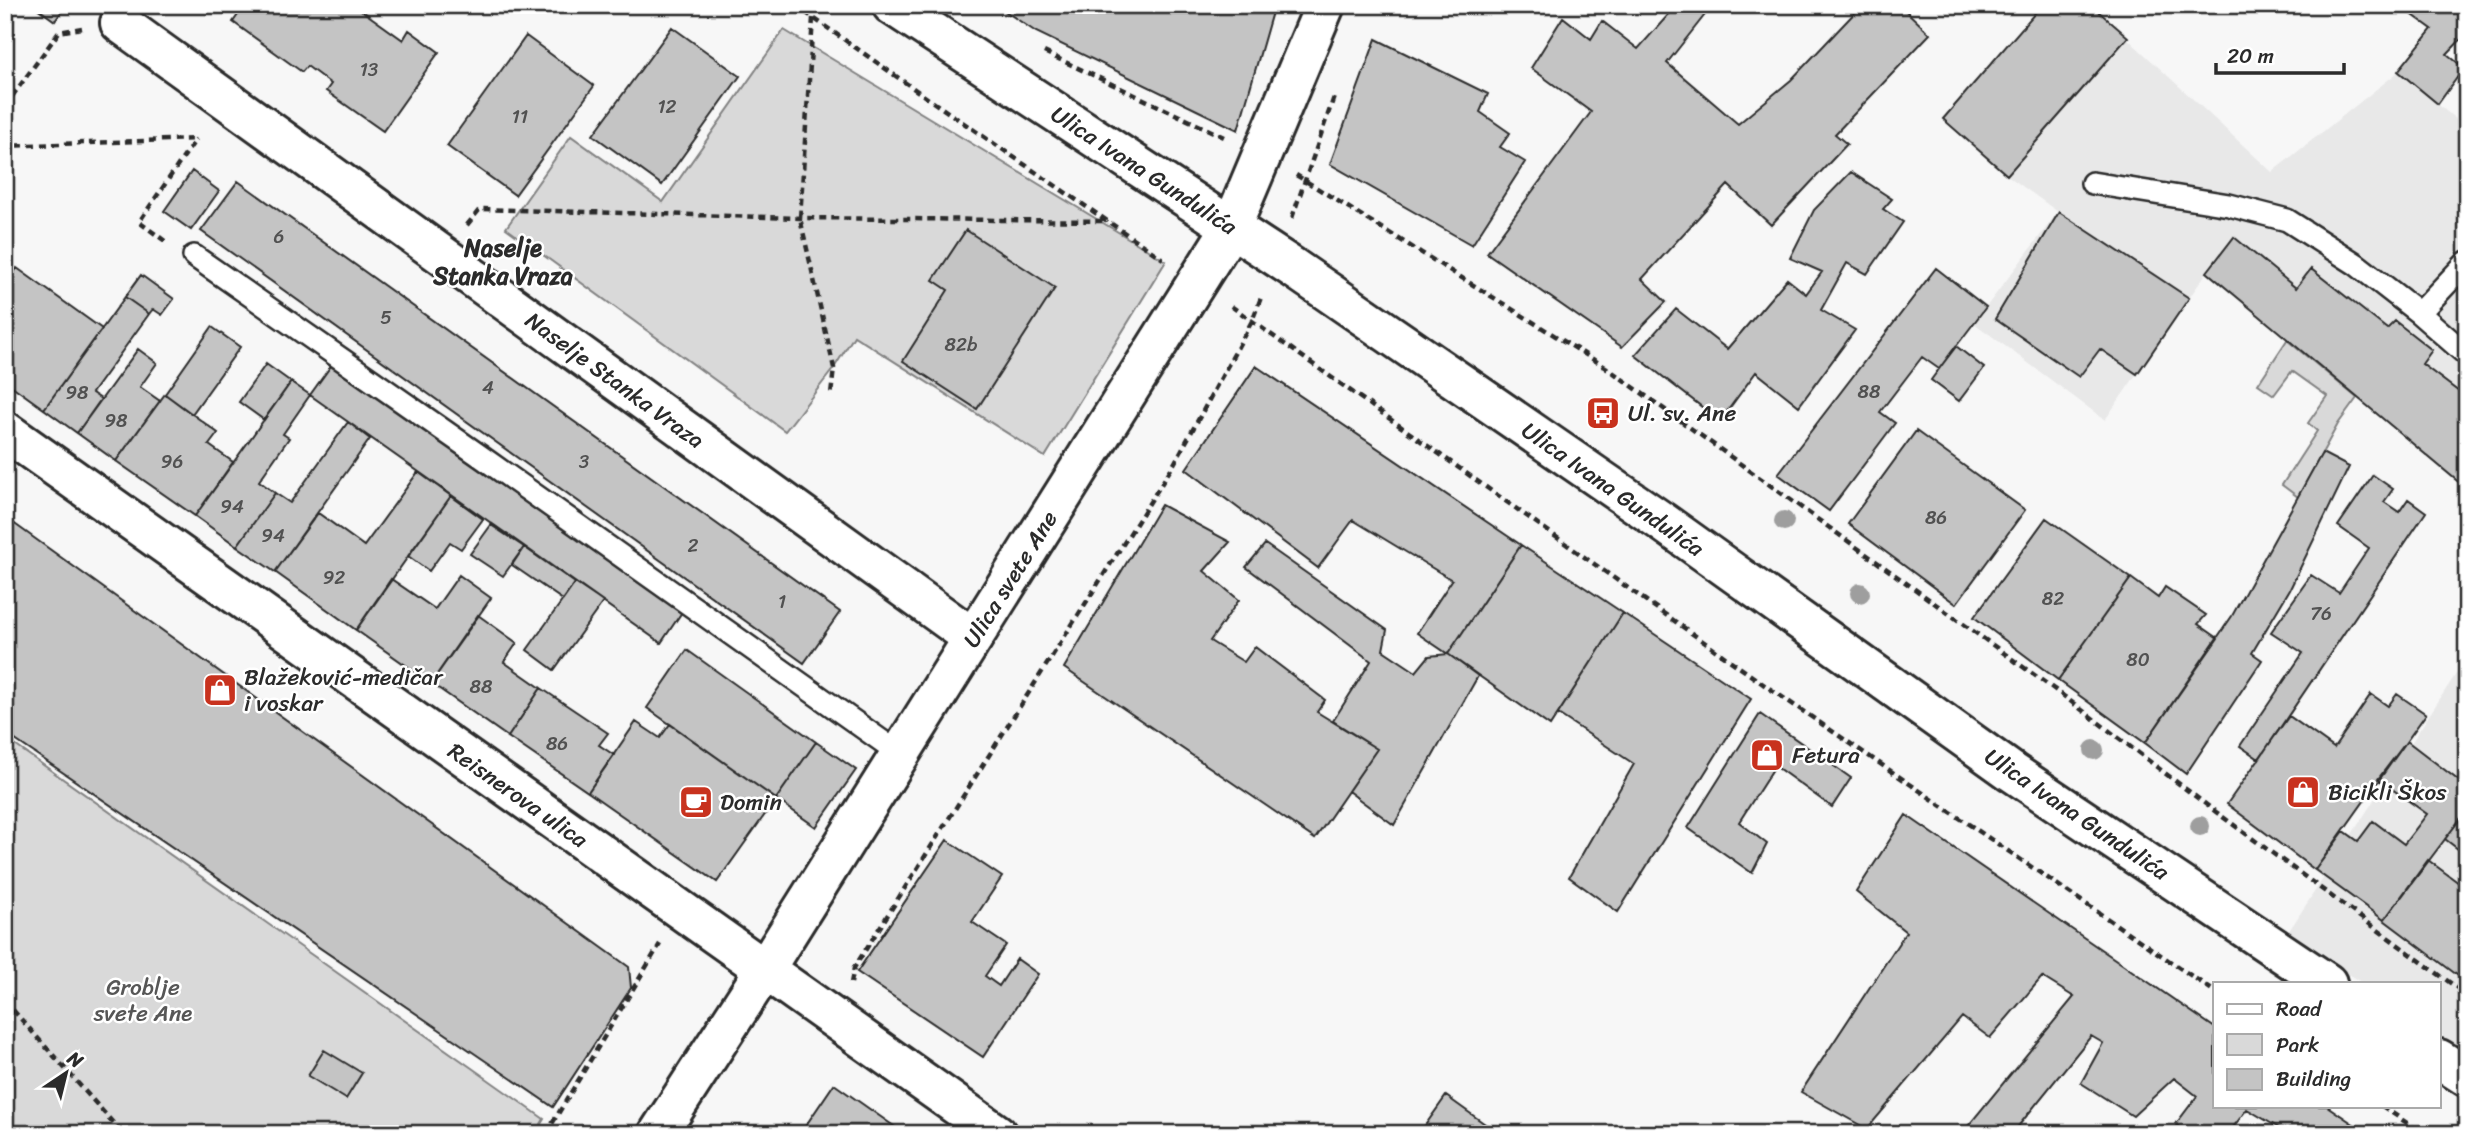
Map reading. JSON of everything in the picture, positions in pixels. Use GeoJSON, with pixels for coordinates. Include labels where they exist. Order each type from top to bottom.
{"type":"FeatureCollection","features":[{"type":"Feature","properties":{"kind":"street","name":"Ulica Ivana Gundulića"},"geometry":{"type":"LineString","coordinates":[[892,5],[1277,257],[1664,523],[2012,772],[2326,982]]}},
{"type":"Feature","properties":{"kind":"street","name":"Ulica svete Ane"},"geometry":{"type":"LineString","coordinates":[[658,1134],[765,970],[1231,226],[1325,5]]}},
{"type":"Feature","properties":{"kind":"street","name":"Naselje Stanka Vraza"},"geometry":{"type":"LineString","coordinates":[[122,14],[441,254],[973,638]]}},
{"type":"Feature","properties":{"kind":"street","name":"Reisnerova ulica"},"geometry":{"type":"LineString","coordinates":[[5,431],[997,1134]]}},
{"type":"Feature","properties":{"kind":"street"},"geometry":{"type":"LineString","coordinates":[[2440,1060],[2467,1077]]}},
{"type":"Feature","properties":{"kind":"lane"},"geometry":{"type":"LineString","coordinates":[[2092,183],[2229,205],[2287,220],[2356,264],[2467,355]]}},
{"type":"Feature","properties":{"kind":"lane"},"geometry":{"type":"LineString","coordinates":[[194,256],[900,754]]}},
{"type":"Feature","properties":{"kind":"lane"},"geometry":{"type":"LineString","coordinates":[[2419,313],[2467,262]]}},
{"type":"Feature","properties":{"kind":"path"},"geometry":{"type":"LineString","coordinates":[[795,5],[1197,281],[1766,686],[2213,991]]}},
{"type":"Feature","properties":{"kind":"path"},"geometry":{"type":"LineString","coordinates":[[5,106],[59,32],[122,14]]}},
{"type":"Feature","properties":{"kind":"path"},"geometry":{"type":"LineString","coordinates":[[813,18],[800,218],[834,368],[831,395]]}},
{"type":"Feature","properties":{"kind":"path"},"geometry":{"type":"LineString","coordinates":[[1033,45],[1262,154],[1607,368],[2054,689],[2227,820],[2467,995]]}},
{"type":"Feature","properties":{"kind":"path"},"geometry":{"type":"LineString","coordinates":[[830,1015],[851,984],[854,968],[1174,464],[1252,321],[1306,181],[1335,93]]}},
{"type":"Feature","properties":{"kind":"path"},"geometry":{"type":"LineString","coordinates":[[5,146],[196,139],[139,222],[162,239],[194,256]]}},
{"type":"Feature","properties":{"kind":"path"},"geometry":{"type":"LineString","coordinates":[[441,254],[480,209],[800,218],[1109,221]]}},
{"type":"Feature","properties":{"kind":"path"},"geometry":{"type":"LineString","coordinates":[[546,1134],[655,951],[684,912]]}},
{"type":"Feature","properties":{"kind":"path"},"geometry":{"type":"LineString","coordinates":[[5,1001],[123,1134]]}},
{"type":"Feature","properties":{"kind":"path"},"geometry":{"type":"LineString","coordinates":[[2385,1108],[2423,1134]]}},
{"type":"Feature","properties":{"kind":"shaded area"},"geometry":{"type":"Polygon","coordinates":[[[2042,5],[2091,5],[2272,172],[2398,72],[2467,128],[2467,489],[2207,272],[2105,420],[1974,323],[2058,212],[2007,175],[1943,119],[2042,5]]]}},
{"type":"Feature","properties":{"kind":"shaded area"},"geometry":{"type":"Polygon","coordinates":[[[2467,657],[2467,1052],[2440,1035],[2440,982],[2360,982],[2287,934],[2467,657]]]}},
{"type":"Feature","properties":{"kind":"green space"},"geometry":{"type":"Polygon","coordinates":[[[784,30],[1166,261],[1045,457],[854,336],[834,368],[785,431],[506,228],[571,136],[663,202],[784,30]]]}},
{"type":"Feature","properties":{"kind":"green space"},"geometry":{"type":"Polygon","coordinates":[[[2287,340],[2357,398],[2338,424],[2298,497],[2282,485],[2317,431],[2308,423],[2327,396],[2292,371],[2274,395],[2258,384],[2287,340]]]}},
{"type":"Feature","properties":{"kind":"green space","name":"Groblje svete Ane"},"geometry":{"type":"Polygon","coordinates":[[[5,738],[544,1119],[535,1134],[5,1134],[5,738]]]}},
{"type":"Feature","properties":{"kind":"building"},"geometry":{"type":"Polygon","coordinates":[[[33,5],[66,5],[55,21],[33,5]]]}},
{"type":"Feature","properties":{"kind":"building"},"geometry":{"type":"Polygon","coordinates":[[[245,5],[354,5],[403,40],[409,30],[439,52],[383,131],[326,91],[331,84],[307,66],[302,72],[233,22],[245,5]]]}},
{"type":"Feature","properties":{"kind":"building"},"geometry":{"type":"Polygon","coordinates":[[[996,5],[1274,5],[1238,130],[1036,32],[996,5]]]}},
{"type":"Feature","properties":{"kind":"building"},"geometry":{"type":"Polygon","coordinates":[[[1677,5],[1700,5],[1708,11],[1667,63],[1738,124],[1791,80],[1862,5],[1900,5],[1930,34],[1835,134],[1847,144],[1771,225],[1728,185],[1642,279],[1666,302],[1622,347],[1487,253],[1591,112],[1531,68],[1563,17],[1591,39],[1602,21],[1638,49],[1677,5]]]}},
{"type":"Feature","properties":{"kind":"building"},"geometry":{"type":"Polygon","coordinates":[[[2042,5],[2091,5],[2128,37],[2007,175],[1943,119],[2042,5]]]}},
{"type":"Feature","properties":{"kind":"building"},"geometry":{"type":"Polygon","coordinates":[[[2399,5],[2467,5],[2467,33],[2447,54],[2464,68],[2438,104],[2398,71],[2432,29],[2399,5]]]}},
{"type":"Feature","properties":{"kind":"building"},"geometry":{"type":"Polygon","coordinates":[[[672,27],[740,76],[662,185],[593,135],[672,27]]]}},
{"type":"Feature","properties":{"kind":"building"},"geometry":{"type":"Polygon","coordinates":[[[526,36],[594,86],[515,195],[447,146],[526,36]]]}},
{"type":"Feature","properties":{"kind":"building"},"geometry":{"type":"Polygon","coordinates":[[[1376,39],[1488,94],[1480,112],[1510,133],[1500,147],[1525,162],[1472,245],[1330,164],[1376,39]]]}},
{"type":"Feature","properties":{"kind":"building"},"geometry":{"type":"Polygon","coordinates":[[[192,171],[219,191],[191,230],[164,211],[192,171]]]}},
{"type":"Feature","properties":{"kind":"building"},"geometry":{"type":"Polygon","coordinates":[[[1851,172],[1892,199],[1883,209],[1903,222],[1867,274],[1847,263],[1821,310],[1855,330],[1799,406],[1756,372],[1720,421],[1635,355],[1676,309],[1727,349],[1787,279],[1806,294],[1822,272],[1790,258],[1814,210],[1851,172]]]}},
{"type":"Feature","properties":{"kind":"building"},"geometry":{"type":"Polygon","coordinates":[[[238,181],[840,612],[804,663],[201,231],[238,181]]]}},
{"type":"Feature","properties":{"kind":"building"},"geometry":{"type":"Polygon","coordinates":[[[2059,212],[2189,298],[2137,374],[2100,349],[2079,377],[1995,319],[2059,212]]]}},
{"type":"Feature","properties":{"kind":"building"},"geometry":{"type":"Polygon","coordinates":[[[966,230],[1055,288],[977,409],[903,361],[948,290],[933,280],[966,230]]]}},
{"type":"Feature","properties":{"kind":"building"},"geometry":{"type":"Polygon","coordinates":[[[2234,237],[2296,288],[2311,269],[2387,329],[2395,321],[2432,350],[2422,364],[2467,398],[2467,489],[2207,272],[2234,237]]]}},
{"type":"Feature","properties":{"kind":"building"},"geometry":{"type":"Polygon","coordinates":[[[17,268],[102,329],[44,409],[5,381],[5,285],[17,268]]]}},
{"type":"Feature","properties":{"kind":"building"},"geometry":{"type":"Polygon","coordinates":[[[1936,268],[1986,307],[1939,369],[1922,357],[1880,412],[1895,423],[1829,511],[1778,474],[1936,268]]]}},
{"type":"Feature","properties":{"kind":"building"},"geometry":{"type":"Polygon","coordinates":[[[141,275],[174,299],[162,315],[153,309],[149,314],[125,297],[141,275]]]}},
{"type":"Feature","properties":{"kind":"building"},"geometry":{"type":"Polygon","coordinates":[[[125,297],[149,314],[92,393],[101,399],[77,433],[44,409],[125,297]]]}},
{"type":"Feature","properties":{"kind":"building"},"geometry":{"type":"Polygon","coordinates":[[[212,327],[240,347],[192,414],[165,394],[212,327]]]}},
{"type":"Feature","properties":{"kind":"building"},"geometry":{"type":"Polygon","coordinates":[[[1956,346],[1984,368],[1959,401],[1931,380],[1956,346]]]}},
{"type":"Feature","properties":{"kind":"building"},"geometry":{"type":"Polygon","coordinates":[[[138,349],[157,363],[140,387],[160,401],[116,461],[77,433],[138,349]]]}},
{"type":"Feature","properties":{"kind":"building"},"geometry":{"type":"Polygon","coordinates":[[[333,363],[682,612],[661,643],[310,395],[333,363]]]}},
{"type":"Feature","properties":{"kind":"building"},"geometry":{"type":"Polygon","coordinates":[[[266,364],[291,382],[264,420],[239,402],[266,364]]]}},
{"type":"Feature","properties":{"kind":"building"},"geometry":{"type":"Polygon","coordinates":[[[1256,366],[1521,545],[1448,654],[1417,633],[1452,580],[1353,520],[1318,568],[1186,469],[1256,366]]]}},
{"type":"Feature","properties":{"kind":"building"},"geometry":{"type":"Polygon","coordinates":[[[291,382],[310,395],[283,434],[289,438],[259,481],[275,493],[237,546],[195,516],[291,382]]]}},
{"type":"Feature","properties":{"kind":"building"},"geometry":{"type":"Polygon","coordinates":[[[165,394],[218,433],[209,445],[233,462],[195,516],[116,461],[165,394]]]}},
{"type":"Feature","properties":{"kind":"building"},"geometry":{"type":"Polygon","coordinates":[[[348,422],[370,439],[275,572],[237,546],[275,493],[290,503],[348,422]]]}},
{"type":"Feature","properties":{"kind":"building"},"geometry":{"type":"Polygon","coordinates":[[[1916,431],[2025,510],[1956,604],[1848,524],[1916,431]]]}},
{"type":"Feature","properties":{"kind":"building"},"geometry":{"type":"Polygon","coordinates":[[[2322,453],[2349,467],[2290,589],[2252,653],[2262,660],[2186,774],[2145,743],[2232,616],[2322,453]]]}},
{"type":"Feature","properties":{"kind":"building"},"geometry":{"type":"Polygon","coordinates":[[[418,472],[451,496],[356,630],[275,572],[318,513],[364,546],[418,472]]]}},
{"type":"Feature","properties":{"kind":"building"},"geometry":{"type":"Polygon","coordinates":[[[2373,475],[2393,489],[2384,502],[2399,512],[2408,499],[2426,512],[2259,759],[2240,746],[2303,653],[2271,632],[2311,575],[2339,593],[2369,548],[2338,526],[2373,475]]]}},
{"type":"Feature","properties":{"kind":"building"},"geometry":{"type":"Polygon","coordinates":[[[451,496],[483,519],[461,549],[450,542],[429,571],[408,556],[451,496]]]}},
{"type":"Feature","properties":{"kind":"building"},"geometry":{"type":"Polygon","coordinates":[[[1161,505],[1230,542],[1204,571],[1239,600],[1210,641],[1244,662],[1255,647],[1325,700],[1317,712],[1377,749],[1315,839],[1064,668],[1161,505]]]}},
{"type":"Feature","properties":{"kind":"building"},"geometry":{"type":"Polygon","coordinates":[[[5,517],[629,967],[631,988],[553,1107],[5,733],[5,517]]]}},
{"type":"Feature","properties":{"kind":"building"},"geometry":{"type":"Polygon","coordinates":[[[2046,518],[2131,578],[2058,680],[1974,617],[2046,518]]]}},
{"type":"Feature","properties":{"kind":"building"},"geometry":{"type":"Polygon","coordinates":[[[491,525],[524,547],[503,576],[470,554],[491,525]]]}},
{"type":"Feature","properties":{"kind":"building"},"geometry":{"type":"Polygon","coordinates":[[[1265,544],[1387,630],[1383,650],[1416,672],[1429,656],[1448,654],[1478,676],[1394,825],[1348,791],[1377,749],[1333,721],[1371,661],[1246,567],[1265,544]]]}},
{"type":"Feature","properties":{"kind":"building"},"geometry":{"type":"Polygon","coordinates":[[[1521,545],[1623,613],[1550,726],[1448,654],[1521,545]]]}},
{"type":"Feature","properties":{"kind":"building"},"geometry":{"type":"Polygon","coordinates":[[[524,547],[575,583],[563,600],[512,565],[524,547]]]}},
{"type":"Feature","properties":{"kind":"building"},"geometry":{"type":"Polygon","coordinates":[[[459,575],[491,598],[431,683],[356,630],[391,579],[435,609],[459,575]]]}},
{"type":"Feature","properties":{"kind":"building"},"geometry":{"type":"Polygon","coordinates":[[[2131,578],[2158,598],[2165,587],[2206,615],[2198,624],[2218,638],[2145,743],[2058,680],[2131,578]]]}},
{"type":"Feature","properties":{"kind":"building"},"geometry":{"type":"Polygon","coordinates":[[[575,583],[603,602],[554,670],[527,650],[575,583]]]}},
{"type":"Feature","properties":{"kind":"building"},"geometry":{"type":"Polygon","coordinates":[[[1623,613],[1751,699],[1618,912],[1569,877],[1634,764],[1558,714],[1623,613]]]}},
{"type":"Feature","properties":{"kind":"building"},"geometry":{"type":"Polygon","coordinates":[[[478,615],[517,643],[504,662],[541,688],[508,737],[431,683],[478,615]]]}},
{"type":"Feature","properties":{"kind":"building"},"geometry":{"type":"Polygon","coordinates":[[[687,650],[816,742],[776,799],[647,708],[687,650]]]}},
{"type":"Feature","properties":{"kind":"building"},"geometry":{"type":"Polygon","coordinates":[[[541,688],[608,733],[599,745],[614,755],[588,792],[508,737],[541,688]]]}},
{"type":"Feature","properties":{"kind":"building","name":"Bicikli Škos"},"geometry":{"type":"Polygon","coordinates":[[[2371,694],[2388,706],[2397,694],[2426,714],[2315,870],[2227,804],[2289,716],[2334,748],[2371,694]]]}},
{"type":"Feature","properties":{"kind":"building"},"geometry":{"type":"Polygon","coordinates":[[[1760,714],[1851,778],[1832,807],[1775,766],[1739,822],[1767,844],[1752,873],[1688,828],[1760,714]]]}},
{"type":"Feature","properties":{"kind":"building"},"geometry":{"type":"Polygon","coordinates":[[[636,722],[660,738],[670,724],[776,799],[717,882],[588,792],[636,722]]]}},
{"type":"Feature","properties":{"kind":"building"},"geometry":{"type":"Polygon","coordinates":[[[2407,741],[2467,787],[2467,810],[2384,920],[2315,870],[2344,831],[2358,841],[2373,821],[2404,844],[2427,814],[2378,779],[2407,741]]]}},
{"type":"Feature","properties":{"kind":"building"},"geometry":{"type":"Polygon","coordinates":[[[816,742],[856,770],[816,827],[776,799],[816,742]]]}},
{"type":"Feature","properties":{"kind":"building"},"geometry":{"type":"Polygon","coordinates":[[[2467,810],[2467,856],[2445,839],[2467,810]]]}},
{"type":"Feature","properties":{"kind":"building"},"geometry":{"type":"Polygon","coordinates":[[[1906,815],[2213,1027],[2213,1108],[2330,1108],[2368,1134],[2289,1134],[2247,1109],[2228,1134],[2186,1134],[2176,1124],[2197,1096],[2174,1078],[2133,1116],[2081,1083],[2103,1043],[2091,1036],[2012,1134],[1978,1134],[1968,1126],[2074,997],[2042,977],[1990,1038],[1962,1017],[1867,1129],[1801,1092],[1906,932],[1856,892],[1906,815]]]}},
{"type":"Feature","properties":{"kind":"building"},"geometry":{"type":"Polygon","coordinates":[[[947,840],[1002,877],[972,922],[1006,945],[985,976],[999,986],[1017,959],[1038,974],[983,1057],[857,972],[947,840]]]}},
{"type":"Feature","properties":{"kind":"building"},"geometry":{"type":"Polygon","coordinates":[[[2428,860],[2467,889],[2465,981],[2384,920],[2428,860]]]}},
{"type":"Feature","properties":{"kind":"building"},"geometry":{"type":"Polygon","coordinates":[[[324,1050],[362,1073],[346,1099],[308,1076],[324,1050]]]}},
{"type":"Feature","properties":{"kind":"building"},"geometry":{"type":"Polygon","coordinates":[[[834,1084],[905,1134],[800,1134],[834,1084]]]}},
{"type":"Feature","properties":{"kind":"building"},"geometry":{"type":"Polygon","coordinates":[[[1446,1096],[1499,1134],[1419,1134],[1446,1096]]]}},
{"type":"Feature","properties":{"kind":"place","name":"Ul. sv. Ane"},"geometry":{"type":"Point","coordinates":[1603,413]}},
{"type":"Feature","properties":{"kind":"place","name":"Blažeković-medičar i voskar"},"geometry":{"type":"Point","coordinates":[220,690]}},
{"type":"Feature","properties":{"kind":"place","name":"Fetura"},"geometry":{"type":"Point","coordinates":[1767,755]}},
{"type":"Feature","properties":{"kind":"place","name":"Bicikli Škos"},"geometry":{"type":"Point","coordinates":[2303,792]}},
{"type":"Feature","properties":{"kind":"place","name":"Domin"},"geometry":{"type":"Point","coordinates":[696,802]}},
{"type":"Feature","properties":{"kind":"district","name":"Naselje Stanka Vraza"},"geometry":{"type":"Point","coordinates":[503,262]}}]}
